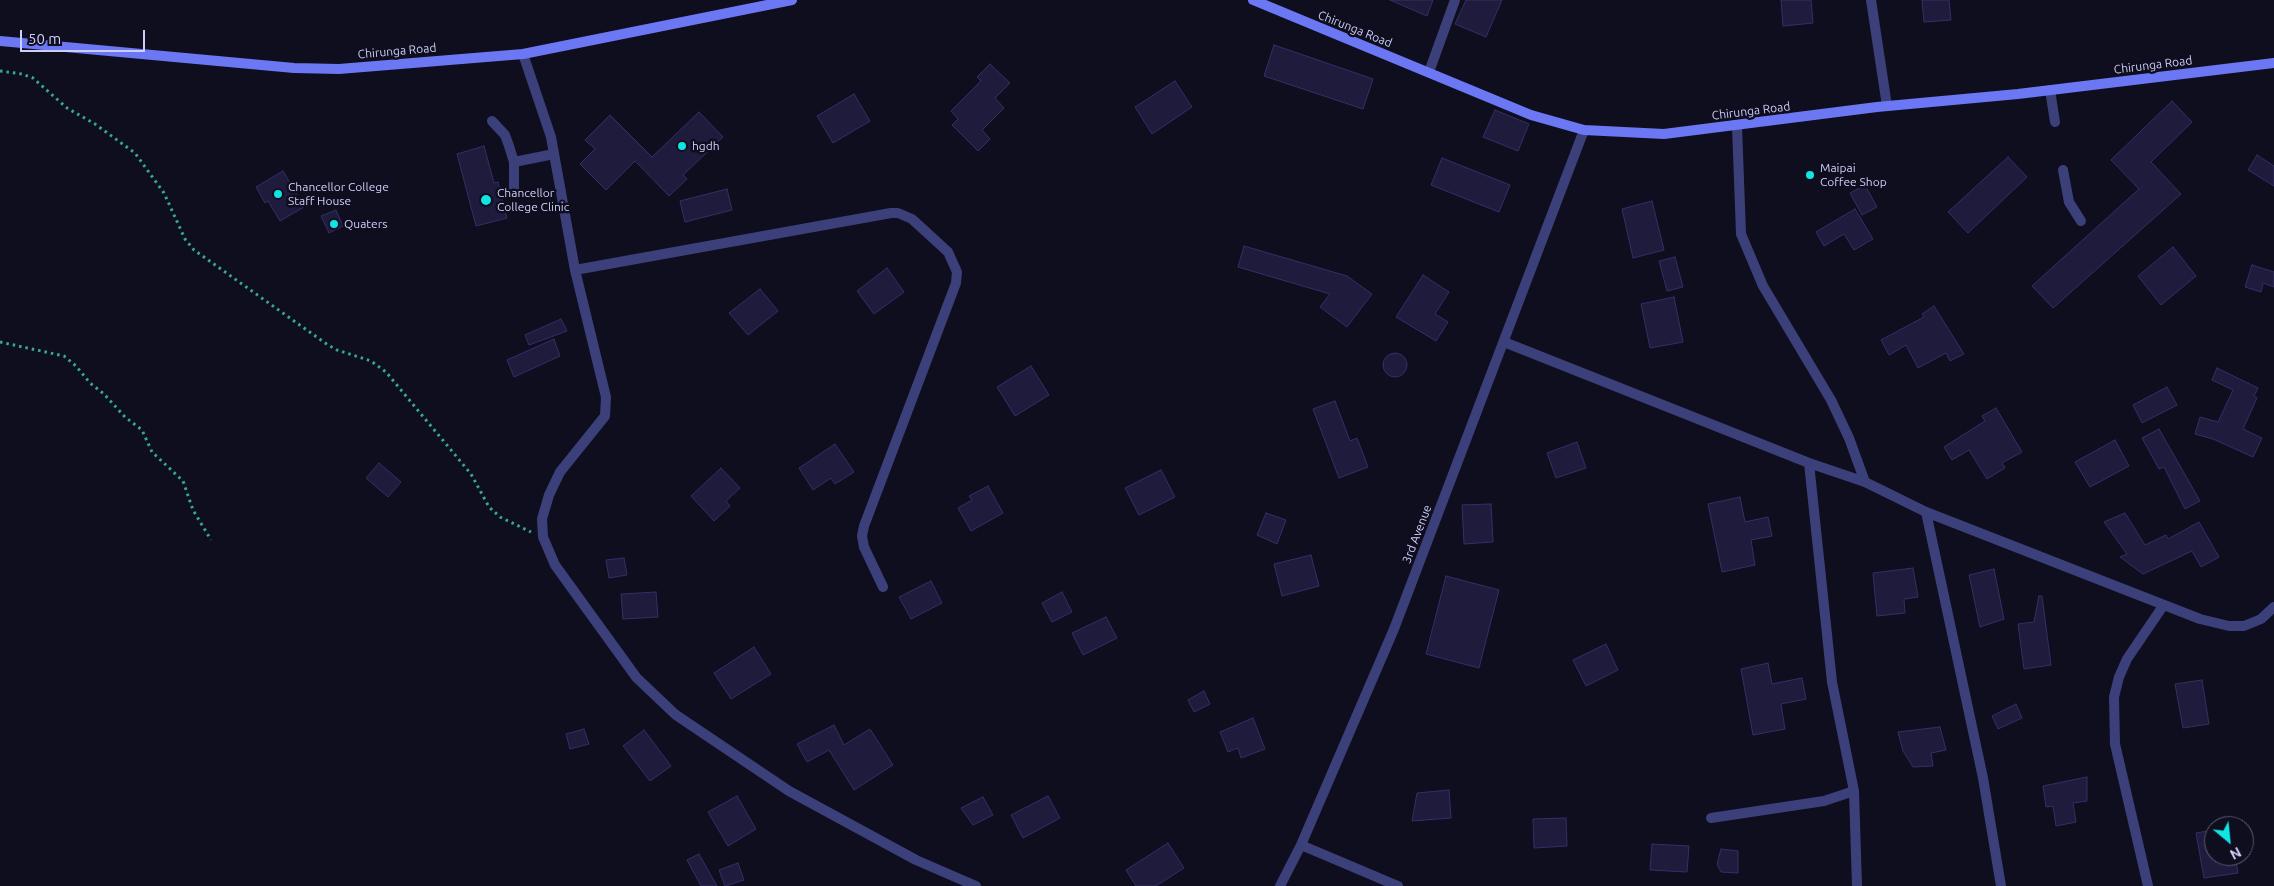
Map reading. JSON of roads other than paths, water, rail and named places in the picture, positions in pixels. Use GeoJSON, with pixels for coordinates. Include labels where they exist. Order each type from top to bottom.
{"type":"FeatureCollection","features":[{"type":"Feature","properties":{"kind":"street","name":"Chirunga Road"},"geometry":{"type":"LineString","coordinates":[[0,41],[315,69],[524,54],[792,0]]}},
{"type":"Feature","properties":{"kind":"street","name":"Chirunga Road"},"geometry":{"type":"LineString","coordinates":[[1253,0],[1531,115],[1584,130],[1664,134],[1888,106],[2050,90],[2274,63]]}},
{"type":"Feature","properties":{"kind":"street"},"geometry":{"type":"LineString","coordinates":[[1429,72],[1455,0]]}},
{"type":"Feature","properties":{"kind":"street"},"geometry":{"type":"LineString","coordinates":[[1871,0],[1888,106]]}},
{"type":"Feature","properties":{"kind":"street"},"geometry":{"type":"LineString","coordinates":[[524,54],[548,125],[574,270],[606,396],[607,408],[606,416],[560,472],[553,484],[542,519],[542,536],[555,565],[636,677],[676,716],[789,791],[916,860],[976,886]]}},
{"type":"Feature","properties":{"kind":"street"},"geometry":{"type":"LineString","coordinates":[[2050,90],[2055,122]]}},
{"type":"Feature","properties":{"kind":"street"},"geometry":{"type":"LineString","coordinates":[[492,121],[505,135],[514,162],[514,190]]}},
{"type":"Feature","properties":{"kind":"street"},"geometry":{"type":"LineString","coordinates":[[1737,126],[1741,234],[1763,286],[1831,400],[1849,438],[1865,482]]}},
{"type":"Feature","properties":{"kind":"street","name":"3rd Avenue"},"geometry":{"type":"LineString","coordinates":[[1280,886],[1301,845],[1394,629],[1584,130]]}},
{"type":"Feature","properties":{"kind":"street"},"geometry":{"type":"LineString","coordinates":[[514,162],[554,154]]}},
{"type":"Feature","properties":{"kind":"street"},"geometry":{"type":"LineString","coordinates":[[2063,170],[2070,202],[2081,221]]}},
{"type":"Feature","properties":{"kind":"street"},"geometry":{"type":"LineString","coordinates":[[574,270],[891,213],[898,213],[912,219],[948,252],[957,272],[956,283],[864,526],[862,536],[864,548],[883,586]]}},
{"type":"Feature","properties":{"kind":"street"},"geometry":{"type":"LineString","coordinates":[[1504,342],[1809,463],[1865,482],[1926,512],[2200,619],[2229,626],[2244,626],[2261,619],[2274,607]]}},
{"type":"Feature","properties":{"kind":"street"},"geometry":{"type":"LineString","coordinates":[[1809,463],[1832,682],[1854,791],[1856,886]]}},
{"type":"Feature","properties":{"kind":"street"},"geometry":{"type":"LineString","coordinates":[[1926,512],[1983,778],[2001,886]]}},
{"type":"Feature","properties":{"kind":"street"},"geometry":{"type":"LineString","coordinates":[[2148,886],[2115,744],[2114,697],[2119,677],[2127,659],[2163,606]]}},
{"type":"Feature","properties":{"kind":"street"},"geometry":{"type":"LineString","coordinates":[[1710,818],[1824,801],[1854,791]]}},
{"type":"Feature","properties":{"kind":"street"},"geometry":{"type":"LineString","coordinates":[[1301,845],[1398,886]]}},
{"type":"Feature","properties":{"kind":"place","name":"hgdh"},"geometry":{"type":"Point","coordinates":[682,146]}},
{"type":"Feature","properties":{"kind":"place","name":"Maipai Coffee Shop"},"geometry":{"type":"Point","coordinates":[1810,175]}},
{"type":"Feature","properties":{"kind":"place","name":"Chancellor College Staff House"},"geometry":{"type":"Point","coordinates":[278,194]}},
{"type":"Feature","properties":{"kind":"place","name":"Chancellor College Clinic"},"geometry":{"type":"Point","coordinates":[486,200]}},
{"type":"Feature","properties":{"kind":"place","name":"Quaters"},"geometry":{"type":"Point","coordinates":[334,224]}}]}
